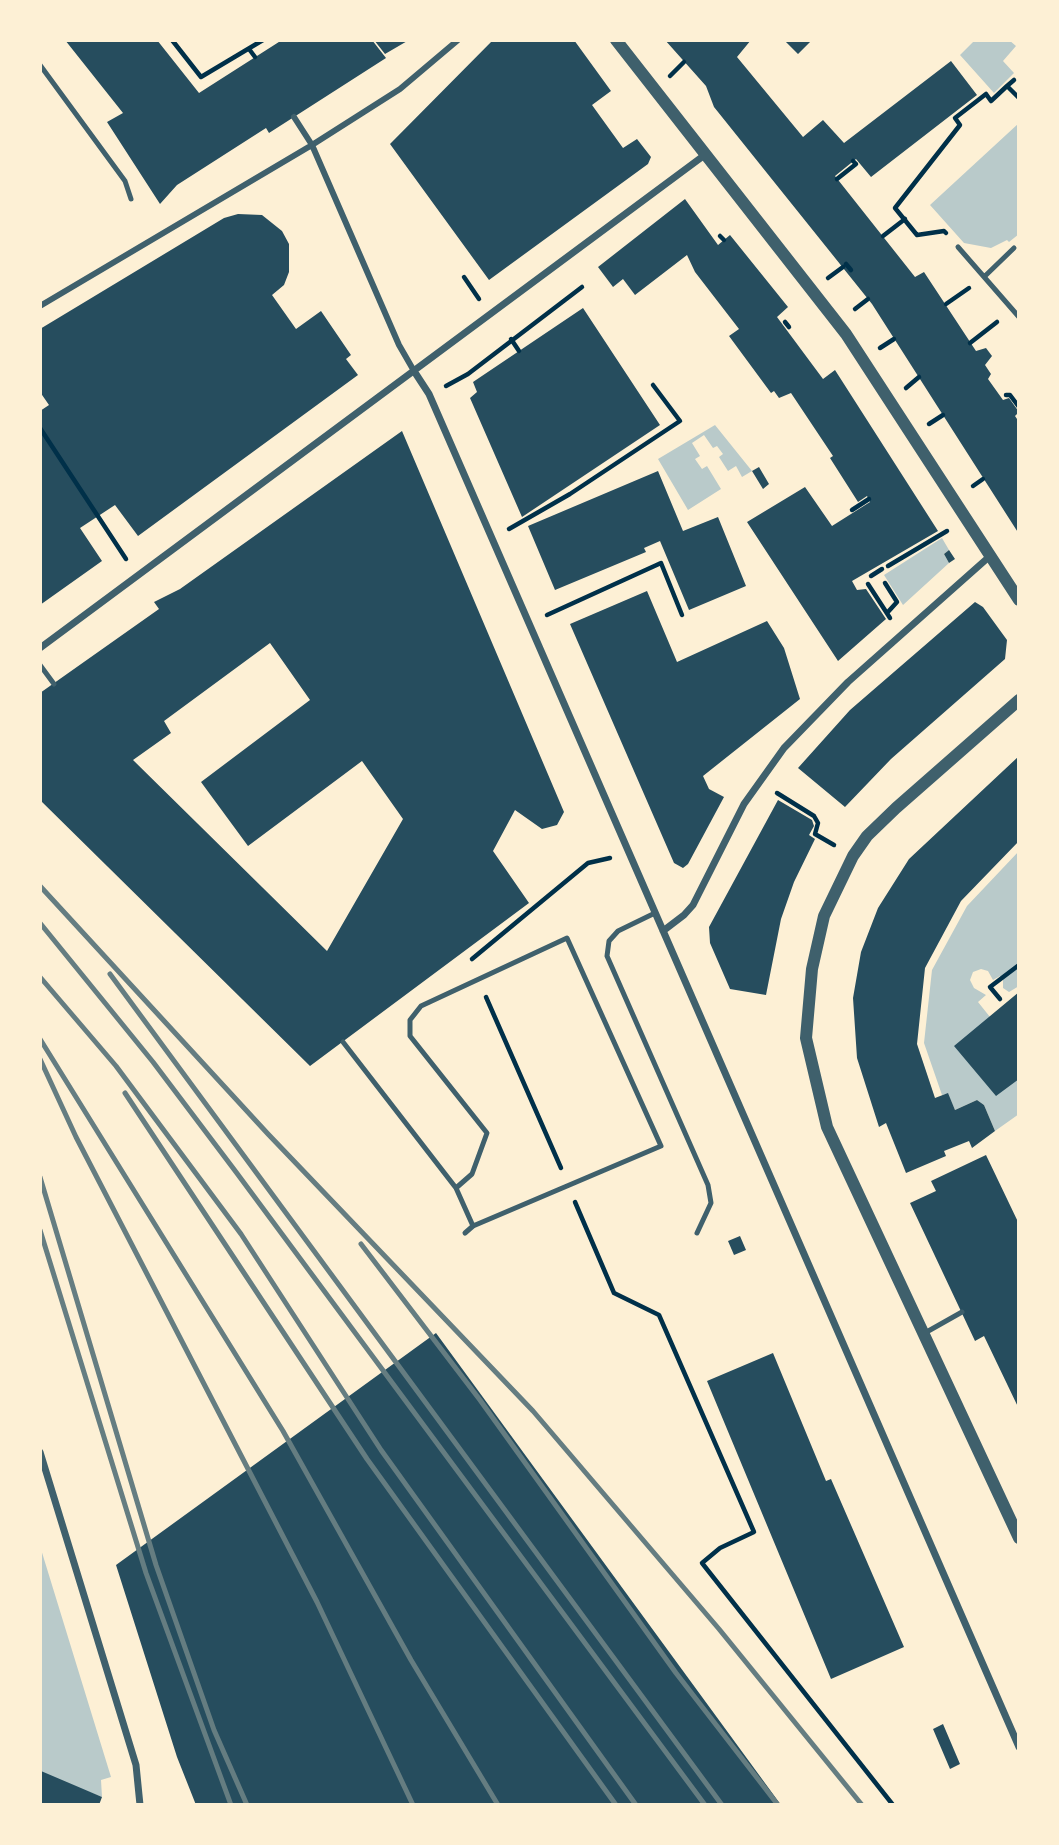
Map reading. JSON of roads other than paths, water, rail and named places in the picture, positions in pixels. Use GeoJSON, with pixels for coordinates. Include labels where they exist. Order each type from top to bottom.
{"type":"FeatureCollection","features":[{"type":"Feature","properties":{"kind":"street"},"geometry":{"type":"LineString","coordinates":[[40,306],[312,145],[400,89],[458,40]]}},
{"type":"Feature","properties":{"kind":"street"},"geometry":{"type":"LineString","coordinates":[[616,40],[846,334],[1019,600]]}},
{"type":"Feature","properties":{"kind":"street"},"geometry":{"type":"LineString","coordinates":[[294,117],[312,145],[399,345],[429,394],[1019,1747]]}},
{"type":"Feature","properties":{"kind":"street"},"geometry":{"type":"LineString","coordinates":[[40,648],[706,155]]}},
{"type":"Feature","properties":{"kind":"street"},"geometry":{"type":"LineString","coordinates":[[663,931],[693,905],[744,804],[783,748],[848,682],[990,556]]}},
{"type":"Feature","properties":{"kind":"street"},"geometry":{"type":"LineString","coordinates":[[1017,1530],[827,1127],[817,1094],[806,1038],[812,969],[824,916],[838,884],[867,836],[1019,700]]}},
{"type":"Feature","properties":{"kind":"street"},"geometry":{"type":"LineString","coordinates":[[40,1452],[136,1766],[139,1805]]}},
{"type":"Feature","properties":{"kind":"lane"},"geometry":{"type":"LineString","coordinates":[[40,65],[125,181],[131,200]]}},
{"type":"Feature","properties":{"kind":"lane"},"geometry":{"type":"LineString","coordinates":[[958,247],[1019,317]]}},
{"type":"Feature","properties":{"kind":"lane"},"geometry":{"type":"LineString","coordinates":[[984,277],[1014,248]]}},
{"type":"Feature","properties":{"kind":"lane"},"geometry":{"type":"LineString","coordinates":[[40,665],[54,684]]}},
{"type":"Feature","properties":{"kind":"lane"},"geometry":{"type":"LineString","coordinates":[[655,912],[618,931],[609,941],[607,956],[708,1185],[711,1203],[697,1233]]}},
{"type":"Feature","properties":{"kind":"lane"},"geometry":{"type":"LineString","coordinates":[[456,1188],[472,1174],[487,1133],[410,1036],[410,1020],[421,1006],[568,938],[660,1146],[473,1226],[466,1233]]}},
{"type":"Feature","properties":{"kind":"lane"},"geometry":{"type":"LineString","coordinates":[[343,1042],[456,1188],[473,1226]]}},
{"type":"Feature","properties":{"kind":"lane"},"geometry":{"type":"LineString","coordinates":[[923,1334],[962,1312]]}},
{"type":"Feature","properties":{"kind":"railway"},"geometry":{"type":"LineString","coordinates":[[40,886],[268,1134],[533,1411],[719,1629],[862,1805]]}},
{"type":"Feature","properties":{"kind":"railway"},"geometry":{"type":"LineString","coordinates":[[40,923],[153,1062],[236,1172],[705,1805]]}},
{"type":"Feature","properties":{"kind":"railway"},"geometry":{"type":"LineString","coordinates":[[110,974],[722,1805]]}},
{"type":"Feature","properties":{"kind":"railway"},"geometry":{"type":"LineString","coordinates":[[40,977],[116,1066],[241,1234],[381,1450],[636,1805]]}},
{"type":"Feature","properties":{"kind":"railway"},"geometry":{"type":"LineString","coordinates":[[40,1039],[283,1431],[411,1660],[498,1805]]}},
{"type":"Feature","properties":{"kind":"railway"},"geometry":{"type":"LineString","coordinates":[[40,1059],[76,1137],[317,1602],[413,1805]]}},
{"type":"Feature","properties":{"kind":"railway"},"geometry":{"type":"LineString","coordinates":[[125,1093],[367,1459],[616,1805]]}},
{"type":"Feature","properties":{"kind":"railway"},"geometry":{"type":"LineString","coordinates":[[40,1177],[156,1565],[214,1730],[247,1805]]}},
{"type":"Feature","properties":{"kind":"railway"},"geometry":{"type":"LineString","coordinates":[[40,1230],[146,1573],[231,1805]]}},
{"type":"Feature","properties":{"kind":"railway"},"geometry":{"type":"LineString","coordinates":[[361,1244],[480,1400],[676,1673],[778,1805]]}}]}
